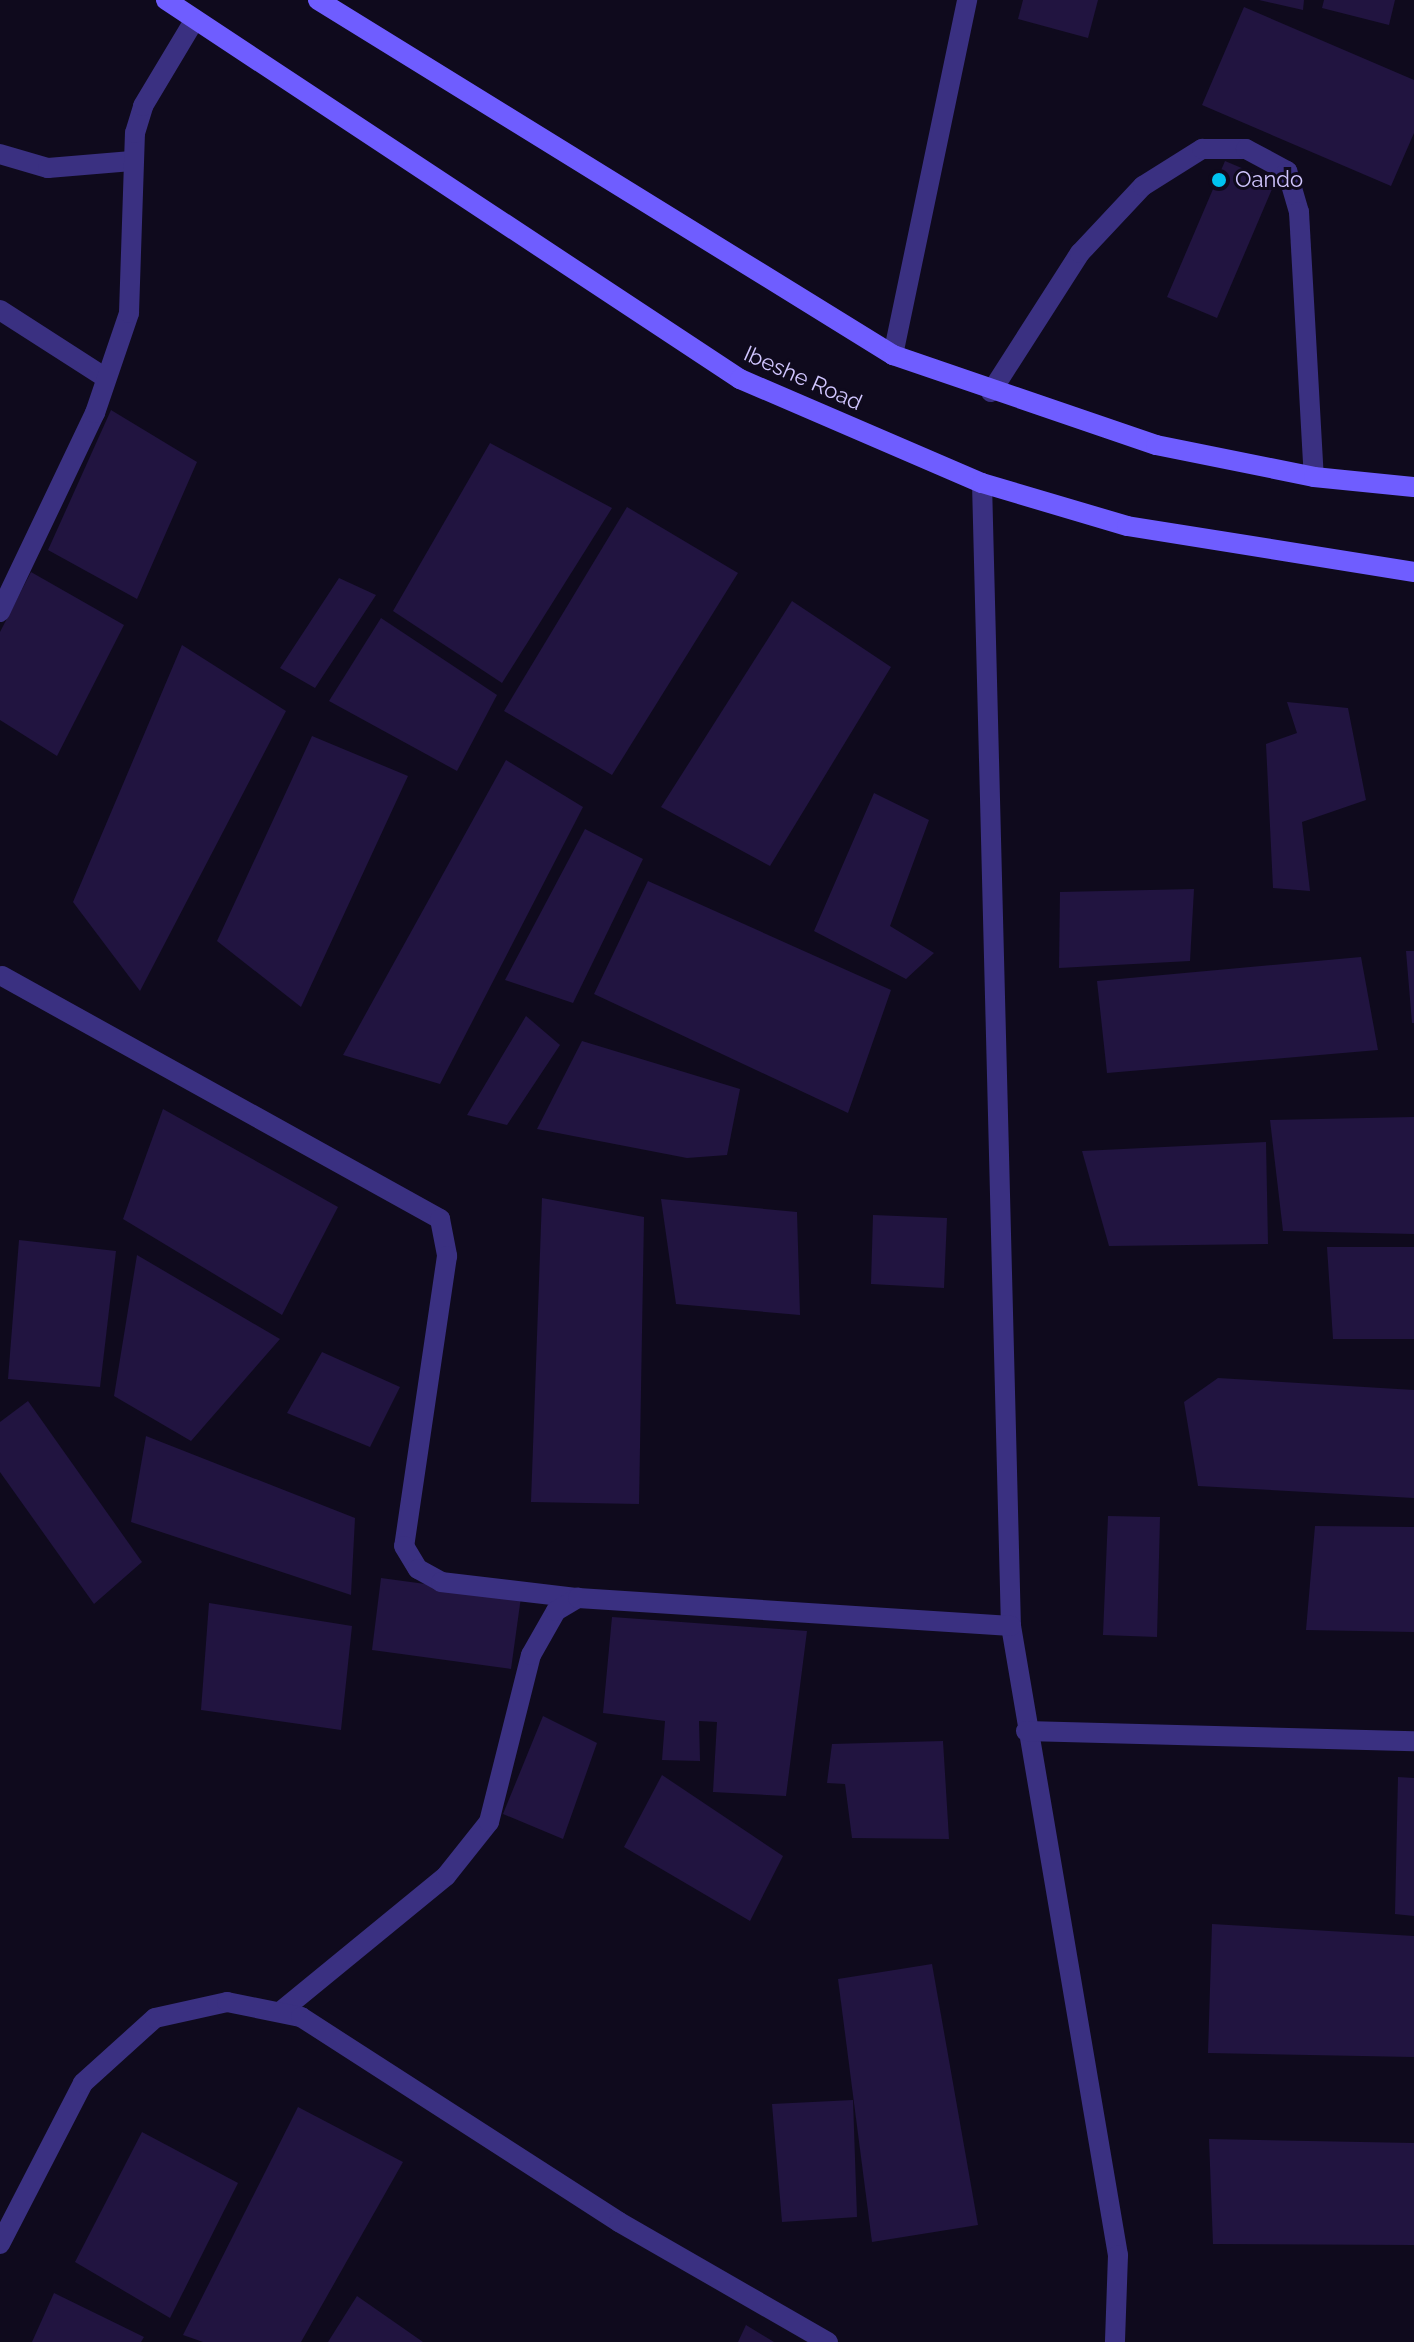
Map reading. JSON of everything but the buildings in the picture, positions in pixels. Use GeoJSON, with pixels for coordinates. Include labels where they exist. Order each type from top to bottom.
{"type":"FeatureCollection","features":[{"type":"Feature","properties":{"kind":"main road","name":"Ibeshe Road"},"geometry":{"type":"LineString","coordinates":[[166,0],[740,379],[982,483],[1127,526],[1414,572]]}},
{"type":"Feature","properties":{"kind":"main road"},"geometry":{"type":"LineString","coordinates":[[318,0],[893,355],[991,392],[1156,445],[1314,477],[1414,487]]}},
{"type":"Feature","properties":{"kind":"street"},"geometry":{"type":"LineString","coordinates":[[893,355],[967,0]]}},
{"type":"Feature","properties":{"kind":"street"},"geometry":{"type":"LineString","coordinates":[[0,612],[106,378],[129,313],[132,161],[143,106],[195,19]]}},
{"type":"Feature","properties":{"kind":"street"},"geometry":{"type":"LineString","coordinates":[[991,392],[1080,253],[1143,186],[1202,149],[1246,149],[1287,171],[1299,212],[1314,477]]}},
{"type":"Feature","properties":{"kind":"street"},"geometry":{"type":"LineString","coordinates":[[0,154],[48,168],[132,161]]}},
{"type":"Feature","properties":{"kind":"street"},"geometry":{"type":"LineString","coordinates":[[0,310],[106,378]]}},
{"type":"Feature","properties":{"kind":"street"},"geometry":{"type":"LineString","coordinates":[[982,483],[1011,1626],[1026,1731],[1118,2255],[1115,2342]]}},
{"type":"Feature","properties":{"kind":"street"},"geometry":{"type":"LineString","coordinates":[[2,976],[440,1219],[447,1256],[404,1546],[418,1569],[441,1582],[578,1598],[1011,1626]]}},
{"type":"Feature","properties":{"kind":"street"},"geometry":{"type":"LineString","coordinates":[[280,2012],[446,1876],[489,1822],[531,1655],[556,1611],[578,1598]]}},
{"type":"Feature","properties":{"kind":"street"},"geometry":{"type":"LineString","coordinates":[[1026,1731],[1414,1741]]}},
{"type":"Feature","properties":{"kind":"street"},"geometry":{"type":"LineString","coordinates":[[0,2244],[83,2083],[155,2018],[227,2002],[301,2017],[619,2222],[828,2342]]}},
{"type":"Feature","properties":{"kind":"place","name":"Oando"},"geometry":{"type":"Point","coordinates":[1219,180]}}]}
